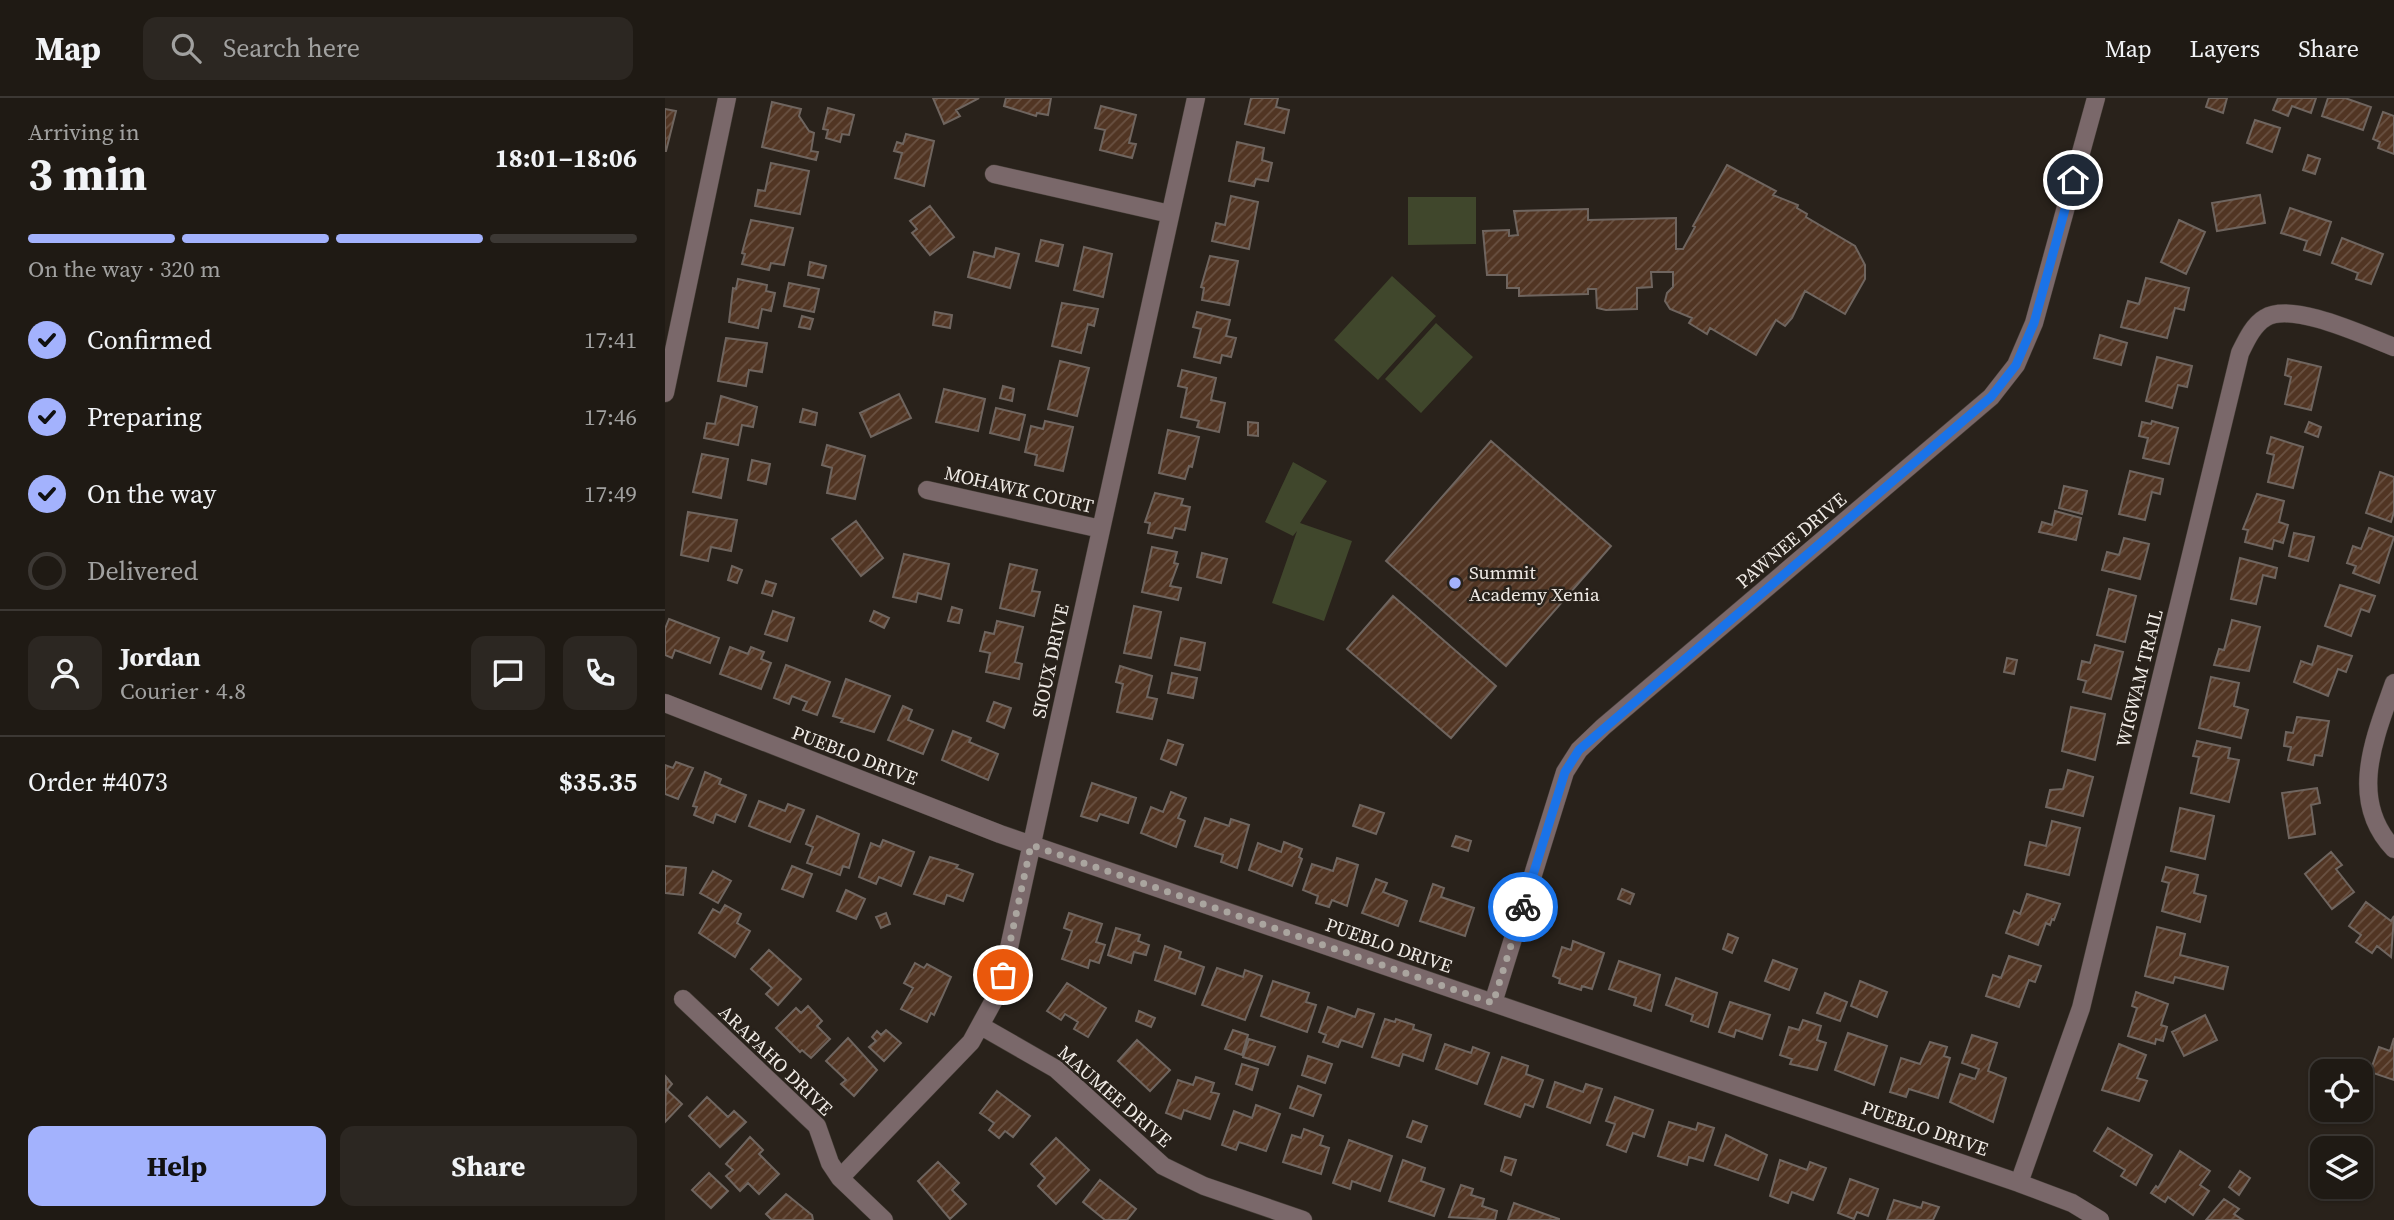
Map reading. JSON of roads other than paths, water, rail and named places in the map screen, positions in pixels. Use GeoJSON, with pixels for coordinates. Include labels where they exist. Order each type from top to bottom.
{"type":"FeatureCollection","features":[{"type":"Feature","properties":{"kind":"street"},"geometry":{"type":"LineString","coordinates":[[665,393],[727,98]]}},
{"type":"Feature","properties":{"kind":"street","name":"SIOUX DRIVE"},"geometry":{"type":"LineString","coordinates":[[840,1178],[971,1042],[981,1026],[1003,975],[1196,98]]}},
{"type":"Feature","properties":{"kind":"street","name":"PAWNEE DRIVE"},"geometry":{"type":"LineString","coordinates":[[1493,1003],[1565,772],[1579,750],[1991,397],[2016,365],[2034,323],[2096,98]]}},
{"type":"Feature","properties":{"kind":"street"},"geometry":{"type":"LineString","coordinates":[[994,174],[1170,214]]}},
{"type":"Feature","properties":{"kind":"street","name":"WIGWAM TRAIL"},"geometry":{"type":"LineString","coordinates":[[2019,1183],[2081,1007],[2240,353],[2263,319],[2277,313],[2298,314],[2394,347]]}},
{"type":"Feature","properties":{"kind":"street","name":"MOHAWK COURT"},"geometry":{"type":"LineString","coordinates":[[927,489],[1101,529]]}},
{"type":"Feature","properties":{"kind":"street"},"geometry":{"type":"LineString","coordinates":[[2394,683],[2372,746],[2367,789],[2378,826],[2394,849]]}},
{"type":"Feature","properties":{"kind":"street","name":"PUEBLO DRIVE"},"geometry":{"type":"LineString","coordinates":[[665,703],[1031,845],[2019,1183],[2072,1203],[2100,1220]]}},
{"type":"Feature","properties":{"kind":"street","name":"ARAPAHO DRIVE"},"geometry":{"type":"LineString","coordinates":[[683,999],[817,1126],[830,1163],[840,1178],[884,1220]]}},
{"type":"Feature","properties":{"kind":"street","name":"MAUMEE DRIVE"},"geometry":{"type":"LineString","coordinates":[[981,1026],[1056,1069],[1146,1153],[1181,1177],[1303,1220]]}},
{"type":"Feature","properties":{"kind":"place","name":"Summit Academy Xenia"},"geometry":{"type":"Point","coordinates":[1455,583]}}]}
